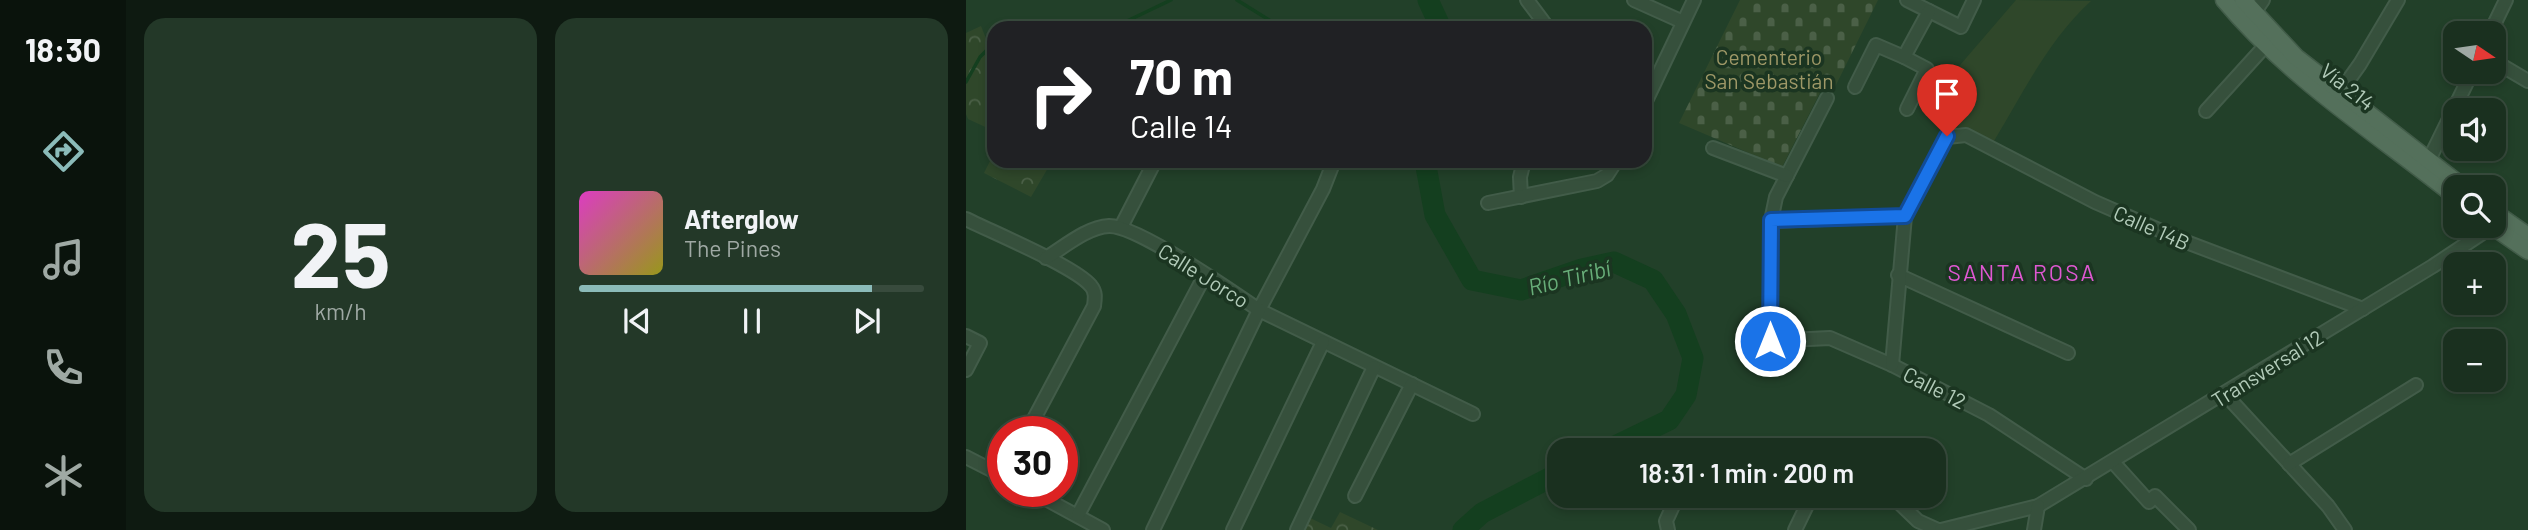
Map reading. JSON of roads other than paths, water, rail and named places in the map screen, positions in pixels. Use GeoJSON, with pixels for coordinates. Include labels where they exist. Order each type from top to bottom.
{"type":"FeatureCollection","features":[{"type":"Feature","properties":{"kind":"main road","name":"Vía 214"},"geometry":{"type":"LineString","coordinates":[[2224,0],[2254,13],[2264,46],[2314,87],[2443,175]]}},
{"type":"Feature","properties":{"kind":"main road","name":"Vía 214"},"geometry":{"type":"LineString","coordinates":[[2243,0],[2296,57],[2427,166],[2443,183]]}},
{"type":"Feature","properties":{"kind":"main road"},"geometry":{"type":"LineString","coordinates":[[2506,227],[2528,236]]}},
{"type":"Feature","properties":{"kind":"main road"},"geometry":{"type":"LineString","coordinates":[[2506,232],[2528,251]]}},
{"type":"Feature","properties":{"kind":"street"},"geometry":{"type":"LineString","coordinates":[[1527,0],[1543,21]]}},
{"type":"Feature","properties":{"kind":"street"},"geometry":{"type":"LineString","coordinates":[[1634,0],[1683,22]]}},
{"type":"Feature","properties":{"kind":"street"},"geometry":{"type":"LineString","coordinates":[[1652,79],[1694,0]]}},
{"type":"Feature","properties":{"kind":"street"},"geometry":{"type":"LineString","coordinates":[[1907,0],[1961,27],[1974,0]]}},
{"type":"Feature","properties":{"kind":"street"},"geometry":{"type":"LineString","coordinates":[[2340,92],[2398,0]]}},
{"type":"Feature","properties":{"kind":"street"},"geometry":{"type":"LineString","coordinates":[[2496,21],[2506,0]]}},
{"type":"Feature","properties":{"kind":"street"},"geometry":{"type":"LineString","coordinates":[[1904,57],[1929,11]]}},
{"type":"Feature","properties":{"kind":"street"},"geometry":{"type":"LineString","coordinates":[[1855,86],[1876,45],[1904,57],[1927,69],[1907,109]]}},
{"type":"Feature","properties":{"kind":"street"},"geometry":{"type":"LineString","coordinates":[[2206,111],[2264,46]]}},
{"type":"Feature","properties":{"kind":"street"},"geometry":{"type":"LineString","coordinates":[[2506,68],[2528,81]]}},
{"type":"Feature","properties":{"kind":"street"},"geometry":{"type":"LineString","coordinates":[[2427,166],[2466,84]]}},
{"type":"Feature","properties":{"kind":"street"},"geometry":{"type":"LineString","coordinates":[[1827,98],[1776,197],[1771,220],[1905,216],[1892,365]]}},
{"type":"Feature","properties":{"kind":"street","name":"Calle 14B"},"geometry":{"type":"LineString","coordinates":[[1905,216],[1947,136],[1966,135],[2095,202],[2177,238],[2363,309]]}},
{"type":"Feature","properties":{"kind":"street"},"geometry":{"type":"LineString","coordinates":[[1713,148],[1787,176]]}},
{"type":"Feature","properties":{"kind":"street"},"geometry":{"type":"LineString","coordinates":[[1046,258],[1085,234],[1106,226],[1121,227],[1150,168]]}},
{"type":"Feature","properties":{"kind":"street"},"geometry":{"type":"LineString","coordinates":[[1331,168],[1323,189],[1259,310],[1473,414]]}},
{"type":"Feature","properties":{"kind":"street"},"geometry":{"type":"LineString","coordinates":[[1521,197],[1522,168]]}},
{"type":"Feature","properties":{"kind":"street"},"geometry":{"type":"LineString","coordinates":[[1488,203],[1597,181],[1607,175],[1612,168]]}},
{"type":"Feature","properties":{"kind":"street"},"geometry":{"type":"LineString","coordinates":[[966,219],[1085,280],[1096,296],[1094,306],[1036,416]]}},
{"type":"Feature","properties":{"kind":"street","name":"Calle 12"},"geometry":{"type":"LineString","coordinates":[[1771,220],[1770,341],[1830,338],[1892,365],[1989,415],[2086,479]]}},
{"type":"Feature","properties":{"kind":"street","name":"Calle Jorco"},"geometry":{"type":"LineString","coordinates":[[1121,227],[1205,275],[1259,310],[1153,530]]}},
{"type":"Feature","properties":{"kind":"street","name":"Transversal 12"},"geometry":{"type":"LineString","coordinates":[[1940,530],[2038,506],[2363,309],[2471,238]]}},
{"type":"Feature","properties":{"kind":"street"},"geometry":{"type":"LineString","coordinates":[[1078,515],[1205,275]]}},
{"type":"Feature","properties":{"kind":"street"},"geometry":{"type":"LineString","coordinates":[[1898,275],[2068,353]]}},
{"type":"Feature","properties":{"kind":"street"},"geometry":{"type":"LineString","coordinates":[[966,336],[980,343],[966,370]]}},
{"type":"Feature","properties":{"kind":"street"},"geometry":{"type":"LineString","coordinates":[[1233,530],[1323,342]]}},
{"type":"Feature","properties":{"kind":"street"},"geometry":{"type":"LineString","coordinates":[[1297,530],[1374,367]]}},
{"type":"Feature","properties":{"kind":"street"},"geometry":{"type":"LineString","coordinates":[[1355,496],[1412,384]]}},
{"type":"Feature","properties":{"kind":"street"},"geometry":{"type":"LineString","coordinates":[[2289,464],[2416,384]]}},
{"type":"Feature","properties":{"kind":"street"},"geometry":{"type":"LineString","coordinates":[[2225,394],[2328,506],[2345,530]]}},
{"type":"Feature","properties":{"kind":"street"},"geometry":{"type":"LineString","coordinates":[[966,457],[987,468]]}},
{"type":"Feature","properties":{"kind":"street"},"geometry":{"type":"LineString","coordinates":[[2113,462],[2149,502],[2155,496],[2189,530]]}},
{"type":"Feature","properties":{"kind":"street"},"geometry":{"type":"LineString","coordinates":[[2034,530],[2038,506]]}},
{"type":"Feature","properties":{"kind":"street"},"geometry":{"type":"LineString","coordinates":[[1062,507],[1103,530]]}},
{"type":"Feature","properties":{"kind":"street"},"geometry":{"type":"LineString","coordinates":[[1668,530],[1667,521],[1672,508]]}},
{"type":"Feature","properties":{"kind":"street"},"geometry":{"type":"LineString","coordinates":[[1795,530],[1806,508]]}},
{"type":"Feature","properties":{"kind":"street"},"geometry":{"type":"LineString","coordinates":[[1904,508],[1918,521],[1940,530]]}},
{"type":"Feature","properties":{"kind":"waterway"},"geometry":{"type":"LineString","coordinates":[[1127,21],[1171,0]]}},
{"type":"Feature","properties":{"kind":"waterway"},"geometry":{"type":"LineString","coordinates":[[1237,0],[1271,21]]}},
{"type":"Feature","properties":{"kind":"waterway","name":"Río Tiribí"},"geometry":{"type":"LineString","coordinates":[[1428,0],[1438,21]]}},
{"type":"Feature","properties":{"kind":"waterway"},"geometry":{"type":"LineString","coordinates":[[966,82],[987,50]]}},
{"type":"Feature","properties":{"kind":"waterway","name":"Río Tiribí"},"geometry":{"type":"LineString","coordinates":[[1426,168],[1435,215],[1472,280],[1521,290],[1582,269],[1614,262],[1653,280],[1676,314],[1693,358],[1686,395],[1669,420],[1632,438]]}},
{"type":"Feature","properties":{"kind":"waterway","name":"Río Tiribí"},"geometry":{"type":"LineString","coordinates":[[1463,530],[1482,513],[1547,479]]}},
{"type":"Feature","properties":{"kind":"district","name":"SANTA ROSA"},"geometry":{"type":"Point","coordinates":[2022,272]}},
{"type":"Feature","properties":{"kind":"park label","name":"Cementerio San Sebastián"},"geometry":{"type":"Point","coordinates":[1769,68]}}]}
